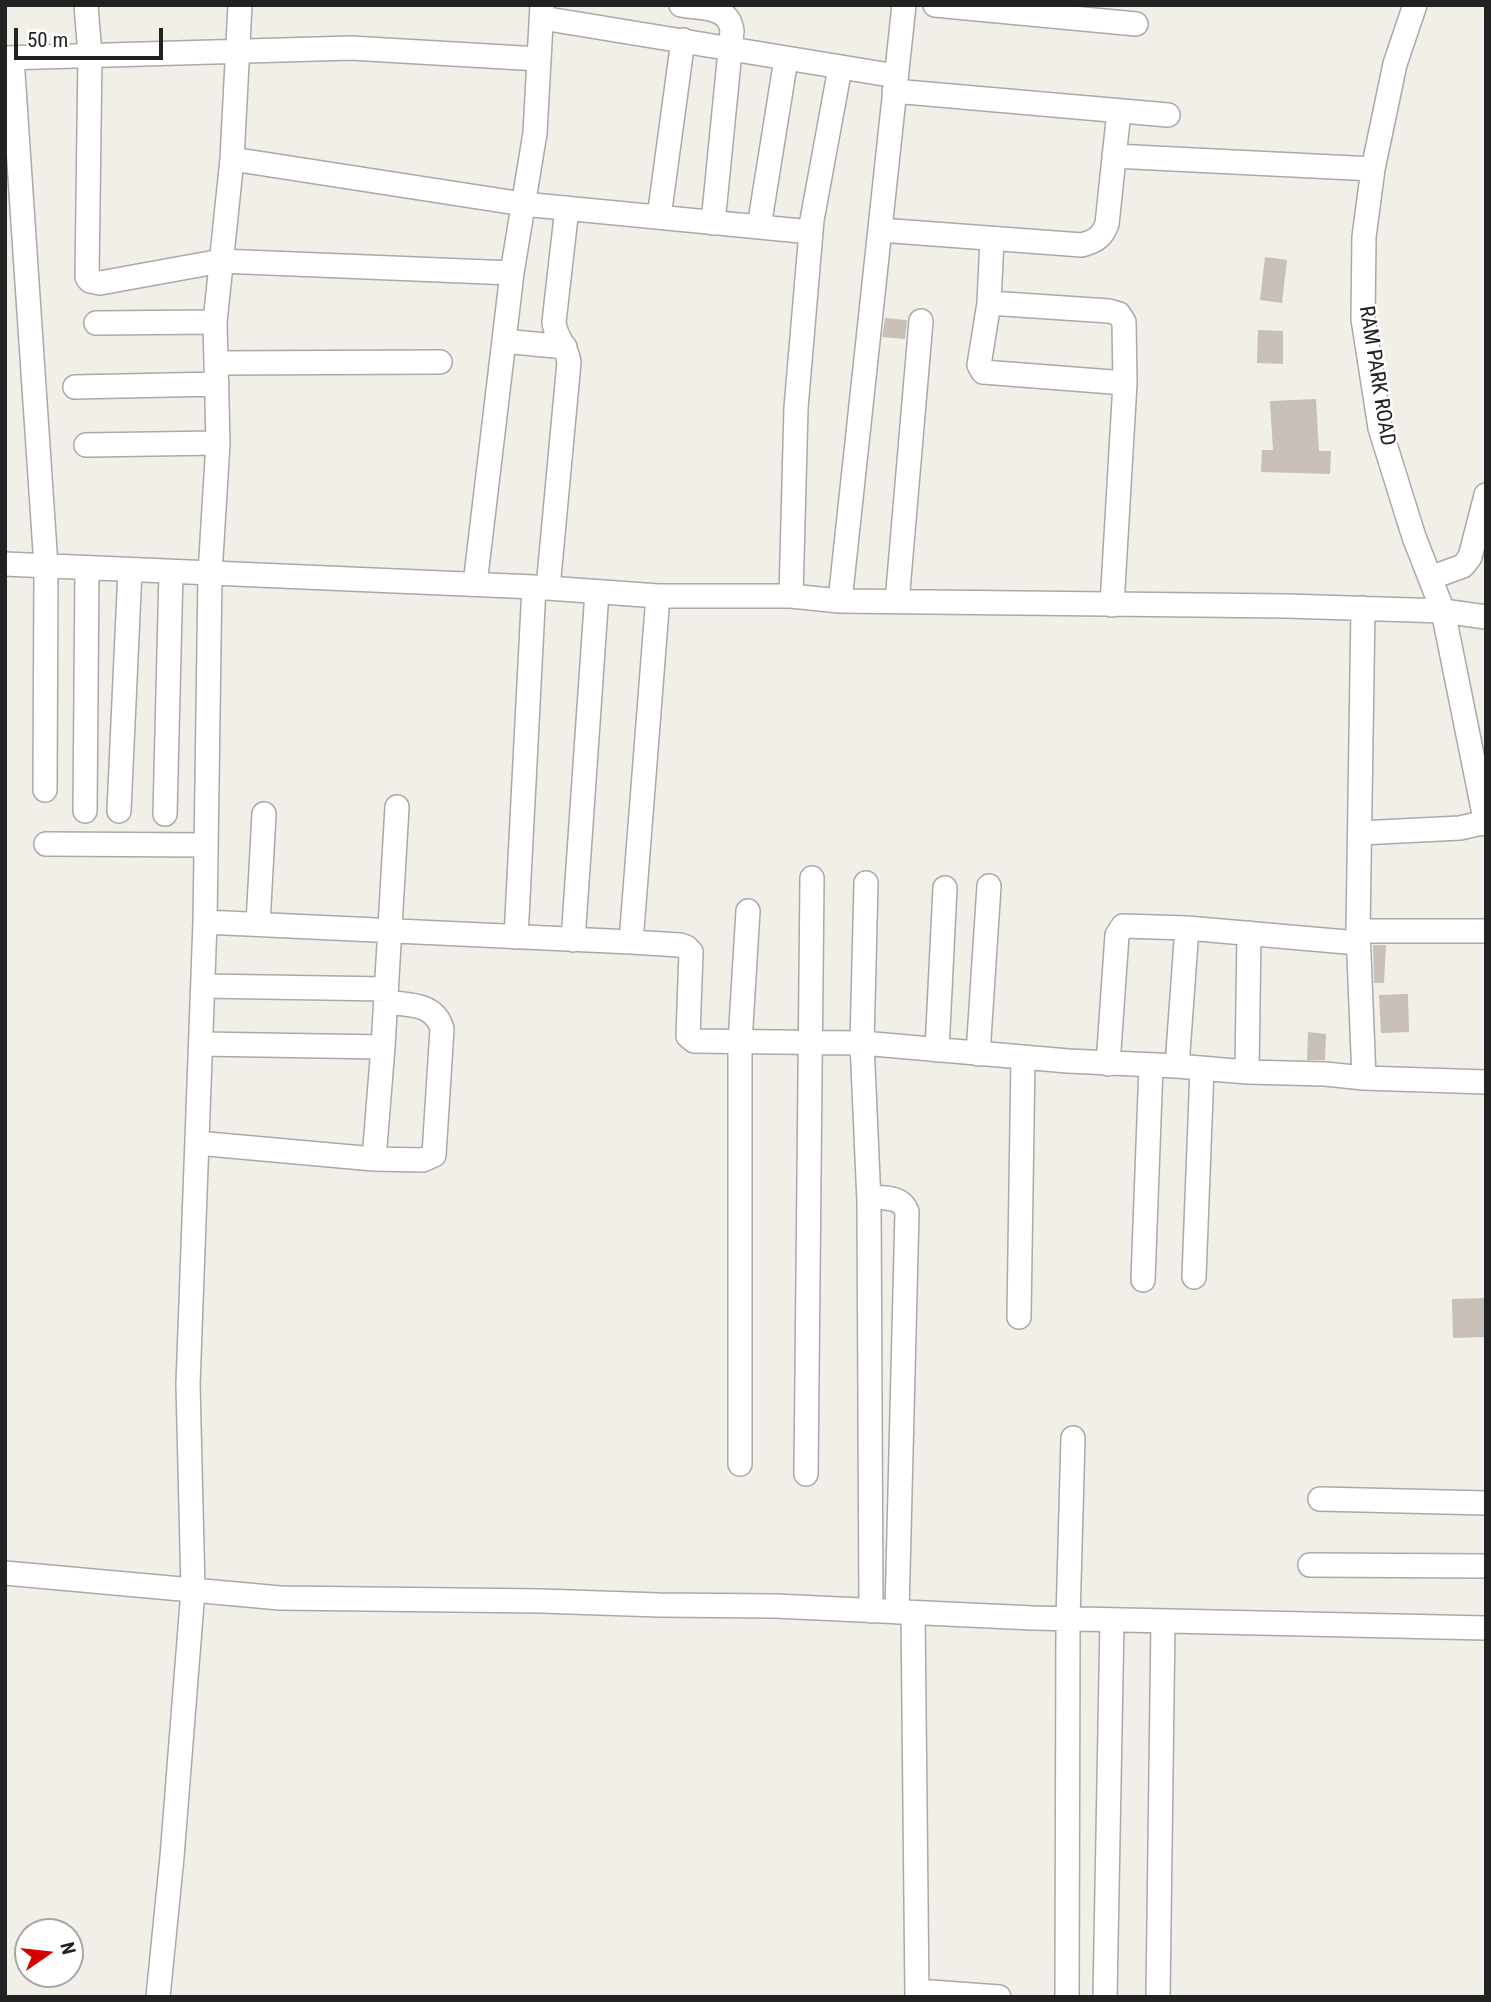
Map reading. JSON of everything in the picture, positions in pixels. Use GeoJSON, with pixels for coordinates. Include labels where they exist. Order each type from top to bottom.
{"type":"FeatureCollection","features":[{"type":"Feature","properties":{"kind":"street"},"geometry":{"type":"LineString","coordinates":[[86,5],[90,55],[90,281],[100,283],[221,261],[512,273]]}},
{"type":"Feature","properties":{"kind":"street"},"geometry":{"type":"LineString","coordinates":[[158,1997],[193,1590],[188,1384],[205,922],[210,574],[218,443],[215,322],[232,159],[240,5]]}},
{"type":"Feature","properties":{"kind":"street"},"geometry":{"type":"LineString","coordinates":[[681,5],[726,14],[730,20],[730,49],[713,223]]}},
{"type":"Feature","properties":{"kind":"street"},"geometry":{"type":"LineString","coordinates":[[840,601],[904,5]]}},
{"type":"Feature","properties":{"kind":"street"},"geometry":{"type":"LineString","coordinates":[[935,5],[1136,24]]}},
{"type":"Feature","properties":{"kind":"street","name":"RAM PARK ROAD"},"geometry":{"type":"LineString","coordinates":[[1415,5],[1395,64],[1373,169],[1364,237],[1363,319],[1380,428],[1414,537],[1443,611],[1486,822]]}},
{"type":"Feature","properties":{"kind":"street"},"geometry":{"type":"LineString","coordinates":[[475,584],[512,273],[535,133],[542,12],[840,68],[895,83],[1168,115]]}},
{"type":"Feature","properties":{"kind":"street"},"geometry":{"type":"LineString","coordinates":[[659,217],[683,40]]}},
{"type":"Feature","properties":{"kind":"street"},"geometry":{"type":"LineString","coordinates":[[46,790],[46,566],[9,58],[351,48],[539,58]]}},
{"type":"Feature","properties":{"kind":"street"},"geometry":{"type":"LineString","coordinates":[[759,227],[786,59]]}},
{"type":"Feature","properties":{"kind":"street"},"geometry":{"type":"LineString","coordinates":[[791,596],[796,408],[811,232],[840,68]]}},
{"type":"Feature","properties":{"kind":"street"},"geometry":{"type":"LineString","coordinates":[[880,230],[1082,245],[1096,241],[1104,233],[1107,224],[1119,111]]}},
{"type":"Feature","properties":{"kind":"street"},"geometry":{"type":"LineString","coordinates":[[1114,156],[1373,169]]}},
{"type":"Feature","properties":{"kind":"street"},"geometry":{"type":"LineString","coordinates":[[232,159],[523,204],[811,232]]}},
{"type":"Feature","properties":{"kind":"street"},"geometry":{"type":"LineString","coordinates":[[516,937],[541,588],[569,362],[565,347],[558,339],[554,322],[567,208]]}},
{"type":"Feature","properties":{"kind":"street"},"geometry":{"type":"LineString","coordinates":[[992,239],[989,303],[979,365],[983,372],[1125,383]]}},
{"type":"Feature","properties":{"kind":"street"},"geometry":{"type":"LineString","coordinates":[[989,303],[1096,310],[1119,314],[1125,322],[1125,383],[1112,605]]}},
{"type":"Feature","properties":{"kind":"street"},"geometry":{"type":"LineString","coordinates":[[897,601],[921,321]]}},
{"type":"Feature","properties":{"kind":"street"},"geometry":{"type":"LineString","coordinates":[[96,323],[215,322]]}},
{"type":"Feature","properties":{"kind":"street"},"geometry":{"type":"LineString","coordinates":[[503,341],[565,347]]}},
{"type":"Feature","properties":{"kind":"street"},"geometry":{"type":"LineString","coordinates":[[75,387],[216,374],[440,362]]}},
{"type":"Feature","properties":{"kind":"street"},"geometry":{"type":"LineString","coordinates":[[86,445],[218,443]]}},
{"type":"Feature","properties":{"kind":"street"},"geometry":{"type":"LineString","coordinates":[[1430,578],[1463,566],[1470,557],[1486,495]]}},
{"type":"Feature","properties":{"kind":"street"},"geometry":{"type":"LineString","coordinates":[[5,564],[475,584],[659,596],[791,596],[840,601],[1363,608],[1443,611],[1486,617]]}},
{"type":"Feature","properties":{"kind":"street"},"geometry":{"type":"LineString","coordinates":[[85,811],[87,568]]}},
{"type":"Feature","properties":{"kind":"street"},"geometry":{"type":"LineString","coordinates":[[119,811],[130,570]]}},
{"type":"Feature","properties":{"kind":"street"},"geometry":{"type":"LineString","coordinates":[[164,814],[171,572]]}},
{"type":"Feature","properties":{"kind":"street"},"geometry":{"type":"LineString","coordinates":[[573,940],[597,592]]}},
{"type":"Feature","properties":{"kind":"street"},"geometry":{"type":"LineString","coordinates":[[631,942],[659,596]]}},
{"type":"Feature","properties":{"kind":"street"},"geometry":{"type":"LineString","coordinates":[[1363,608],[1358,937],[1364,1078]]}},
{"type":"Feature","properties":{"kind":"street"},"geometry":{"type":"LineString","coordinates":[[374,1159],[397,807]]}},
{"type":"Feature","properties":{"kind":"street"},"geometry":{"type":"LineString","coordinates":[[258,924],[264,814]]}},
{"type":"Feature","properties":{"kind":"street"},"geometry":{"type":"LineString","coordinates":[[1360,833],[1460,828],[1486,822]]}},
{"type":"Feature","properties":{"kind":"street"},"geometry":{"type":"LineString","coordinates":[[46,844],[206,845]]}},
{"type":"Feature","properties":{"kind":"street"},"geometry":{"type":"LineString","coordinates":[[806,1474],[812,878]]}},
{"type":"Feature","properties":{"kind":"street"},"geometry":{"type":"LineString","coordinates":[[866,883],[862,1043],[869,1197],[871,1611]]}},
{"type":"Feature","properties":{"kind":"street"},"geometry":{"type":"LineString","coordinates":[[978,1054],[989,886]]}},
{"type":"Feature","properties":{"kind":"street"},"geometry":{"type":"LineString","coordinates":[[937,1050],[946,888]]}},
{"type":"Feature","properties":{"kind":"street"},"geometry":{"type":"LineString","coordinates":[[740,1464],[740,1042],[748,912]]}},
{"type":"Feature","properties":{"kind":"street"},"geometry":{"type":"LineString","coordinates":[[205,922],[390,929],[686,947],[691,952],[688,1036],[694,1041],[862,1043],[1108,1064],[1486,1082]]}},
{"type":"Feature","properties":{"kind":"street"},"geometry":{"type":"LineString","coordinates":[[1108,1064],[1117,935],[1120,929],[1128,925],[1358,937],[1486,931]]}},
{"type":"Feature","properties":{"kind":"street"},"geometry":{"type":"LineString","coordinates":[[1177,1066],[1187,928]]}},
{"type":"Feature","properties":{"kind":"street"},"geometry":{"type":"LineString","coordinates":[[1247,1072],[1249,933]]}},
{"type":"Feature","properties":{"kind":"street"},"geometry":{"type":"LineString","coordinates":[[197,1143],[374,1159],[423,1160],[434,1155],[442,1029],[433,1011],[386,995],[203,986]]}},
{"type":"Feature","properties":{"kind":"street"},"geometry":{"type":"LineString","coordinates":[[201,1044],[383,1047]]}},
{"type":"Feature","properties":{"kind":"street"},"geometry":{"type":"LineString","coordinates":[[1019,1317],[1023,1058]]}},
{"type":"Feature","properties":{"kind":"street"},"geometry":{"type":"LineString","coordinates":[[1143,1280],[1150,1066]]}},
{"type":"Feature","properties":{"kind":"street"},"geometry":{"type":"LineString","coordinates":[[1194,1277],[1202,1069]]}},
{"type":"Feature","properties":{"kind":"street"},"geometry":{"type":"LineString","coordinates":[[869,1197],[895,1199],[902,1203],[907,1213],[905,1612],[917,1994],[999,1997]]}},
{"type":"Feature","properties":{"kind":"street"},"geometry":{"type":"LineString","coordinates":[[1066,1997],[1068,1619],[1073,1438]]}},
{"type":"Feature","properties":{"kind":"street"},"geometry":{"type":"LineString","coordinates":[[1320,1499],[1486,1503]]}},
{"type":"Feature","properties":{"kind":"street"},"geometry":{"type":"LineString","coordinates":[[1310,1565],[1486,1566]]}},
{"type":"Feature","properties":{"kind":"street"},"geometry":{"type":"LineString","coordinates":[[5,1573],[280,1598],[775,1606],[1068,1619],[1486,1628]]}},
{"type":"Feature","properties":{"kind":"street"},"geometry":{"type":"LineString","coordinates":[[1105,1997],[1112,1620]]}},
{"type":"Feature","properties":{"kind":"street"},"geometry":{"type":"LineString","coordinates":[[1158,1997],[1163,1621]]}},
{"type":"Feature","properties":{"kind":"building"},"geometry":{"type":"Polygon","coordinates":[[[1265,257],[1287,260],[1282,303],[1260,300],[1265,257]]]}},
{"type":"Feature","properties":{"kind":"building"},"geometry":{"type":"Polygon","coordinates":[[[885,318],[907,320],[905,339],[882,337],[885,318]]]}},
{"type":"Feature","properties":{"kind":"building"},"geometry":{"type":"Polygon","coordinates":[[[1258,330],[1283,331],[1283,364],[1257,363],[1258,330]]]}},
{"type":"Feature","properties":{"kind":"building"},"geometry":{"type":"Polygon","coordinates":[[[1316,399],[1319,451],[1331,451],[1330,474],[1261,472],[1262,450],[1273,450],[1270,401],[1316,399]]]}},
{"type":"Feature","properties":{"kind":"building"},"geometry":{"type":"Polygon","coordinates":[[[1373,945],[1386,945],[1384,983],[1374,983],[1373,945]]]}},
{"type":"Feature","properties":{"kind":"building"},"geometry":{"type":"Polygon","coordinates":[[[1408,994],[1409,1032],[1381,1033],[1379,995],[1408,994]]]}},
{"type":"Feature","properties":{"kind":"building"},"geometry":{"type":"Polygon","coordinates":[[[1308,1032],[1326,1034],[1325,1060],[1307,1060],[1308,1032]]]}},
{"type":"Feature","properties":{"kind":"building"},"geometry":{"type":"Polygon","coordinates":[[[1486,1298],[1486,1337],[1453,1338],[1452,1299],[1486,1298]]]}}]}
